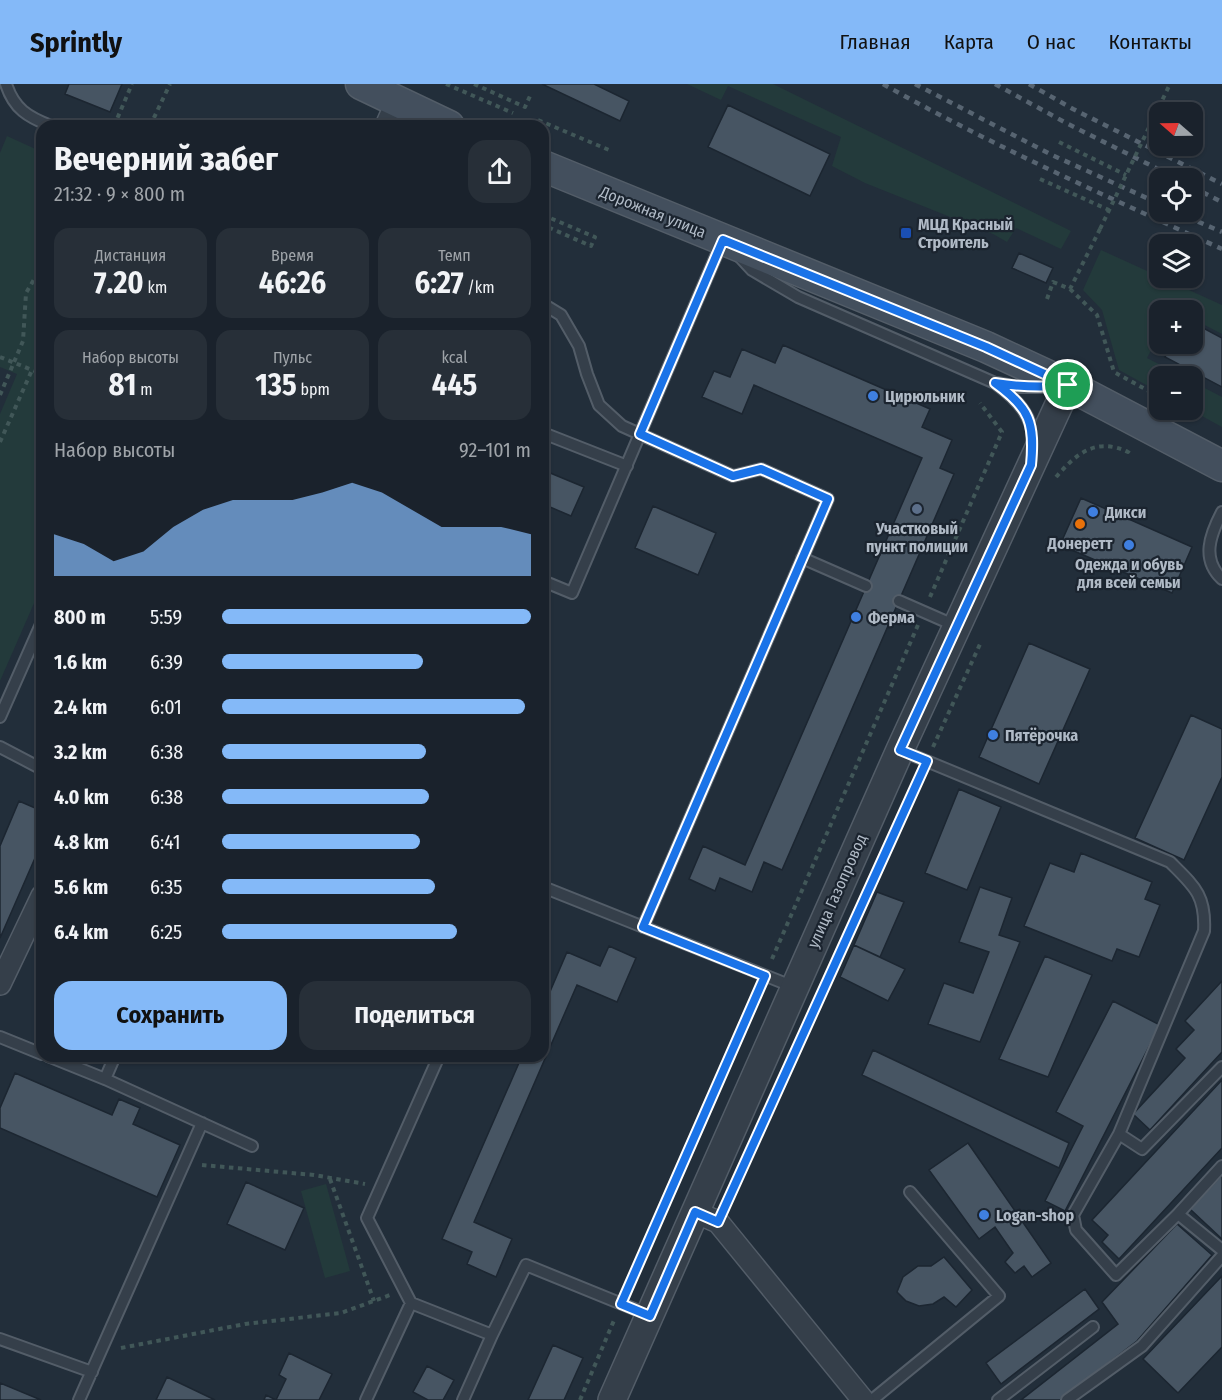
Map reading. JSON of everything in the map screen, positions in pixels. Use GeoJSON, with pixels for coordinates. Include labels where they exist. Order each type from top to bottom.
{"type":"FeatureCollection","features":[{"type":"Feature","properties":{"kind":"main road"},"geometry":{"type":"LineString","coordinates":[[361,84],[391,114],[420,120]]}},
{"type":"Feature","properties":{"kind":"main road","name":"Дорожная улица"},"geometry":{"type":"LineString","coordinates":[[549,168],[986,347],[1068,385],[1222,466]]}},
{"type":"Feature","properties":{"kind":"street","name":"улица Газопровод"},"geometry":{"type":"LineString","coordinates":[[612,1400],[900,750],[1068,385]]}},
{"type":"Feature","properties":{"kind":"street"},"geometry":{"type":"LineString","coordinates":[[0,984],[36,909]]}},
{"type":"Feature","properties":{"kind":"street"},"geometry":{"type":"LineString","coordinates":[[695,1212],[718,1222],[863,1400]]}},
{"type":"Feature","properties":{"kind":"lane"},"geometry":{"type":"LineString","coordinates":[[6,84],[10,98],[26,114],[38,120]]}},
{"type":"Feature","properties":{"kind":"lane"},"geometry":{"type":"LineString","coordinates":[[549,583],[572,593],[723,240],[752,270],[798,297],[995,383],[1043,388],[1068,385]]}},
{"type":"Feature","properties":{"kind":"lane"},"geometry":{"type":"LineString","coordinates":[[549,308],[561,315],[579,346],[586,374],[599,405],[622,426],[733,476],[761,469],[828,499],[643,927]]}},
{"type":"Feature","properties":{"kind":"lane"},"geometry":{"type":"LineString","coordinates":[[995,383],[1023,407],[1030,423],[1033,442],[1031,465]]}},
{"type":"Feature","properties":{"kind":"lane"},"geometry":{"type":"LineString","coordinates":[[549,435],[627,466]]}},
{"type":"Feature","properties":{"kind":"lane"},"geometry":{"type":"LineString","coordinates":[[1222,512],[1211,536],[1209,551],[1211,564],[1222,579]]}},
{"type":"Feature","properties":{"kind":"lane"},"geometry":{"type":"LineString","coordinates":[[802,558],[866,586]]}},
{"type":"Feature","properties":{"kind":"lane"},"geometry":{"type":"LineString","coordinates":[[899,601],[956,626]]}},
{"type":"Feature","properties":{"kind":"lane"},"geometry":{"type":"LineString","coordinates":[[0,717],[36,636]]}},
{"type":"Feature","properties":{"kind":"lane"},"geometry":{"type":"LineString","coordinates":[[0,747],[36,766]]}},
{"type":"Feature","properties":{"kind":"lane"},"geometry":{"type":"LineString","coordinates":[[900,750],[1170,862],[1201,897],[1205,915],[1204,931],[1119,1134],[1073,1215],[1076,1230],[1116,1275],[1178,1214],[1222,1166]]}},
{"type":"Feature","properties":{"kind":"lane"},"geometry":{"type":"LineString","coordinates":[[549,889],[794,987]]}},
{"type":"Feature","properties":{"kind":"lane"},"geometry":{"type":"LineString","coordinates":[[0,1037],[36,1052]]}},
{"type":"Feature","properties":{"kind":"lane"},"geometry":{"type":"LineString","coordinates":[[63,1062],[252,1146]]}},
{"type":"Feature","properties":{"kind":"lane"},"geometry":{"type":"LineString","coordinates":[[105,1079],[113,1062]]}},
{"type":"Feature","properties":{"kind":"lane"},"geometry":{"type":"LineString","coordinates":[[436,1062],[367,1218],[411,1304],[492,1335]]}},
{"type":"Feature","properties":{"kind":"lane"},"geometry":{"type":"LineString","coordinates":[[1119,1134],[1142,1149],[1222,1067]]}},
{"type":"Feature","properties":{"kind":"lane"},"geometry":{"type":"LineString","coordinates":[[79,1400],[202,1123]]}},
{"type":"Feature","properties":{"kind":"lane"},"geometry":{"type":"LineString","coordinates":[[872,1400],[999,1296],[910,1192]]}},
{"type":"Feature","properties":{"kind":"lane"},"geometry":{"type":"LineString","coordinates":[[1178,1214],[1222,1250]]}},
{"type":"Feature","properties":{"kind":"lane"},"geometry":{"type":"LineString","coordinates":[[1067,1400],[1142,1346],[1222,1256]]}},
{"type":"Feature","properties":{"kind":"lane"},"geometry":{"type":"LineString","coordinates":[[463,1400],[526,1265],[650,1316]]}},
{"type":"Feature","properties":{"kind":"lane"},"geometry":{"type":"LineString","coordinates":[[366,1400],[411,1304]]}},
{"type":"Feature","properties":{"kind":"lane"},"geometry":{"type":"LineString","coordinates":[[998,1400],[1094,1327]]}},
{"type":"Feature","properties":{"kind":"lane"},"geometry":{"type":"LineString","coordinates":[[0,1339],[92,1372]]}},
{"type":"Feature","properties":{"kind":"path"},"geometry":{"type":"LineString","coordinates":[[117,120],[132,84]]}},
{"type":"Feature","properties":{"kind":"path"},"geometry":{"type":"LineString","coordinates":[[153,120],[170,84]]}},
{"type":"Feature","properties":{"kind":"path"},"geometry":{"type":"LineString","coordinates":[[446,84],[513,113]]}},
{"type":"Feature","properties":{"kind":"path"},"geometry":{"type":"LineString","coordinates":[[474,84],[525,107],[530,96]]}},
{"type":"Feature","properties":{"kind":"path"},"geometry":{"type":"LineString","coordinates":[[1070,290],[1170,84]]}},
{"type":"Feature","properties":{"kind":"path"},"geometry":{"type":"LineString","coordinates":[[549,125],[609,150]]}},
{"type":"Feature","properties":{"kind":"path"},"geometry":{"type":"LineString","coordinates":[[1059,142],[1126,175]]}},
{"type":"Feature","properties":{"kind":"path"},"geometry":{"type":"LineString","coordinates":[[1040,179],[1109,210]]}},
{"type":"Feature","properties":{"kind":"path"},"geometry":{"type":"LineString","coordinates":[[549,218],[595,237],[591,246],[549,228]]}},
{"type":"Feature","properties":{"kind":"path"},"geometry":{"type":"LineString","coordinates":[[0,395],[24,341],[26,293],[36,276]]}},
{"type":"Feature","properties":{"kind":"path"},"geometry":{"type":"LineString","coordinates":[[1047,300],[1053,282],[1070,290],[1096,315],[1114,372],[1149,390]]}},
{"type":"Feature","properties":{"kind":"path"},"geometry":{"type":"LineString","coordinates":[[0,357],[36,372]]}},
{"type":"Feature","properties":{"kind":"path"},"geometry":{"type":"LineString","coordinates":[[0,442],[32,370]]}},
{"type":"Feature","properties":{"kind":"path"},"geometry":{"type":"LineString","coordinates":[[928,603],[1002,432],[980,403]]}},
{"type":"Feature","properties":{"kind":"path"},"geometry":{"type":"LineString","coordinates":[[1055,477],[1085,450],[1118,447],[1128,452],[1132,444]]}},
{"type":"Feature","properties":{"kind":"path"},"geometry":{"type":"LineString","coordinates":[[580,1400],[918,625]]}},
{"type":"Feature","properties":{"kind":"path"},"geometry":{"type":"LineString","coordinates":[[878,869],[981,641]]}},
{"type":"Feature","properties":{"kind":"path"},"geometry":{"type":"LineString","coordinates":[[184,1164],[314,1175],[381,1187]]}},
{"type":"Feature","properties":{"kind":"path"},"geometry":{"type":"LineString","coordinates":[[330,1178],[374,1301]]}},
{"type":"Feature","properties":{"kind":"path"},"geometry":{"type":"LineString","coordinates":[[100,1352],[245,1324],[341,1313],[404,1290]]}},
{"type":"Feature","properties":{"kind":"green space"},"geometry":{"type":"Polygon","coordinates":[[[687,84],[773,84],[1071,231],[1061,249],[1016,228],[1007,242],[993,234],[865,183],[832,166],[841,137],[728,86],[721,100],[687,84]]]}},
{"type":"Feature","properties":{"kind":"green space"},"geometry":{"type":"Polygon","coordinates":[[[7,136],[36,149],[36,599],[0,681],[0,414],[17,374],[0,367],[0,153],[7,136]]]}},
{"type":"Feature","properties":{"kind":"green space"},"geometry":{"type":"Polygon","coordinates":[[[1101,250],[1149,272],[1149,288],[1185,288],[1222,305],[1222,334],[1203,324],[1203,300],[1149,300],[1149,354],[1147,358],[1163,366],[1149,366],[1149,386],[1119,370],[1102,310],[1083,290],[1101,250]]]}},
{"type":"Feature","properties":{"kind":"green space"},"geometry":{"type":"Polygon","coordinates":[[[1203,387],[1222,397],[1222,427],[1203,417],[1203,387]]]}},
{"type":"Feature","properties":{"kind":"green space"},"geometry":{"type":"Polygon","coordinates":[[[326,1184],[350,1271],[325,1278],[301,1191],[326,1184]]]}},
{"type":"Feature","properties":{"kind":"building"},"geometry":{"type":"Polygon","coordinates":[[[69,84],[122,84],[110,112],[65,94],[69,84]]]}},
{"type":"Feature","properties":{"kind":"building"},"geometry":{"type":"Polygon","coordinates":[[[542,84],[594,84],[629,101],[620,121],[542,84]]]}},
{"type":"Feature","properties":{"kind":"building"},"geometry":{"type":"Polygon","coordinates":[[[728,105],[830,154],[810,196],[708,147],[728,105]]]}},
{"type":"Feature","properties":{"kind":"building"},"geometry":{"type":"Polygon","coordinates":[[[1019,253],[1053,268],[1046,283],[1012,268],[1019,253]]]}},
{"type":"Feature","properties":{"kind":"building"},"geometry":{"type":"Polygon","coordinates":[[[1203,328],[1222,338],[1222,387],[1203,377],[1203,366],[1182,366],[1165,357],[1167,354],[1203,354],[1203,328]]]}},
{"type":"Feature","properties":{"kind":"building"},"geometry":{"type":"Polygon","coordinates":[[[783,345],[930,409],[922,427],[952,440],[940,468],[954,474],[782,870],[764,862],[752,892],[720,878],[715,891],[689,879],[703,846],[745,865],[922,458],[754,385],[742,414],[702,397],[714,371],[730,377],[742,349],[775,363],[783,345]]]}},
{"type":"Feature","properties":{"kind":"building"},"geometry":{"type":"Polygon","coordinates":[[[549,472],[584,487],[571,516],[549,507],[549,472]]]}},
{"type":"Feature","properties":{"kind":"building"},"geometry":{"type":"Polygon","coordinates":[[[1081,498],[1192,547],[1172,593],[1060,545],[1081,498]]]}},
{"type":"Feature","properties":{"kind":"building"},"geometry":{"type":"Polygon","coordinates":[[[653,506],[716,533],[698,575],[635,548],[653,506]]]}},
{"type":"Feature","properties":{"kind":"building"},"geometry":{"type":"Polygon","coordinates":[[[1029,643],[1090,669],[1039,784],[979,757],[1029,643]]]}},
{"type":"Feature","properties":{"kind":"building"},"geometry":{"type":"Polygon","coordinates":[[[1191,715],[1222,729],[1222,777],[1184,860],[1135,838],[1191,715]]]}},
{"type":"Feature","properties":{"kind":"building"},"geometry":{"type":"Polygon","coordinates":[[[959,789],[1001,807],[967,890],[925,873],[959,789]]]}},
{"type":"Feature","properties":{"kind":"building"},"geometry":{"type":"Polygon","coordinates":[[[19,801],[36,808],[36,856],[0,938],[0,846],[19,801]]]}},
{"type":"Feature","properties":{"kind":"building"},"geometry":{"type":"Polygon","coordinates":[[[1081,853],[1152,882],[1145,899],[1160,905],[1139,957],[1117,949],[1112,961],[1024,926],[1050,863],[1074,872],[1081,853]]]}},
{"type":"Feature","properties":{"kind":"building"},"geometry":{"type":"Polygon","coordinates":[[[980,887],[1012,898],[999,935],[1020,942],[980,1042],[928,1024],[944,983],[973,993],[989,952],[959,942],[980,887]]]}},
{"type":"Feature","properties":{"kind":"building"},"geometry":{"type":"Polygon","coordinates":[[[877,892],[904,902],[880,957],[854,945],[877,892]]]}},
{"type":"Feature","properties":{"kind":"building"},"geometry":{"type":"Polygon","coordinates":[[[854,945],[905,969],[888,1001],[840,977],[854,945]]]}},
{"type":"Feature","properties":{"kind":"building"},"geometry":{"type":"Polygon","coordinates":[[[609,946],[636,958],[617,1002],[577,985],[549,1049],[549,994],[567,952],[600,966],[609,946]]]}},
{"type":"Feature","properties":{"kind":"building"},"geometry":{"type":"Polygon","coordinates":[[[1045,956],[1092,975],[1048,1077],[999,1059],[1045,956]]]}},
{"type":"Feature","properties":{"kind":"building"},"geometry":{"type":"Polygon","coordinates":[[[1222,981],[1222,1052],[1150,1130],[1133,1114],[1185,1058],[1176,1049],[1194,1030],[1185,1021],[1222,981]]]}},
{"type":"Feature","properties":{"kind":"building"},"geometry":{"type":"Polygon","coordinates":[[[1113,1001],[1160,1025],[1065,1211],[1045,1201],[1083,1126],[1056,1112],[1113,1001]]]}},
{"type":"Feature","properties":{"kind":"building"},"geometry":{"type":"Polygon","coordinates":[[[873,1050],[1069,1143],[1059,1168],[862,1075],[873,1050]]]}},
{"type":"Feature","properties":{"kind":"building"},"geometry":{"type":"Polygon","coordinates":[[[519,1062],[544,1062],[474,1222],[512,1239],[496,1277],[467,1264],[472,1252],[442,1239],[519,1062]]]}},
{"type":"Feature","properties":{"kind":"building"},"geometry":{"type":"Polygon","coordinates":[[[15,1073],[112,1115],[119,1099],[140,1108],[133,1124],[180,1145],[157,1197],[0,1128],[0,1108],[15,1073]]]}},
{"type":"Feature","properties":{"kind":"building"},"geometry":{"type":"Polygon","coordinates":[[[1222,1080],[1222,1148],[1119,1259],[1102,1242],[1108,1235],[1092,1220],[1222,1080]]]}},
{"type":"Feature","properties":{"kind":"building"},"geometry":{"type":"Polygon","coordinates":[[[968,1143],[1051,1263],[1032,1277],[1024,1266],[1015,1273],[1005,1262],[1013,1253],[995,1227],[979,1239],[929,1170],[968,1143]]]}},
{"type":"Feature","properties":{"kind":"building"},"geometry":{"type":"Polygon","coordinates":[[[1222,1175],[1222,1239],[1190,1209],[1222,1175]]]}},
{"type":"Feature","properties":{"kind":"building"},"geometry":{"type":"Polygon","coordinates":[[[246,1182],[304,1208],[285,1250],[227,1224],[246,1182]]]}},
{"type":"Feature","properties":{"kind":"building"},"geometry":{"type":"Polygon","coordinates":[[[1177,1224],[1212,1255],[1137,1341],[1060,1400],[1021,1400],[1118,1324],[1102,1302],[1177,1224]]]}},
{"type":"Feature","properties":{"kind":"building"},"geometry":{"type":"Polygon","coordinates":[[[944,1257],[972,1290],[956,1307],[944,1297],[933,1304],[919,1306],[906,1301],[897,1292],[903,1277],[918,1266],[931,1266],[944,1257]]]}},
{"type":"Feature","properties":{"kind":"building"},"geometry":{"type":"Polygon","coordinates":[[[1222,1276],[1222,1347],[1178,1393],[1143,1359],[1222,1276]]]}},
{"type":"Feature","properties":{"kind":"building"},"geometry":{"type":"Polygon","coordinates":[[[1085,1289],[1099,1309],[1001,1384],[986,1363],[1085,1289]]]}},
{"type":"Feature","properties":{"kind":"building"},"geometry":{"type":"Polygon","coordinates":[[[553,1345],[583,1358],[564,1400],[528,1400],[553,1345]]]}},
{"type":"Feature","properties":{"kind":"building"},"geometry":{"type":"Polygon","coordinates":[[[289,1353],[332,1374],[319,1400],[276,1400],[286,1379],[279,1375],[289,1353]]]}},
{"type":"Feature","properties":{"kind":"building"},"geometry":{"type":"Polygon","coordinates":[[[427,1366],[454,1380],[443,1400],[428,1400],[413,1392],[427,1366]]]}},
{"type":"Feature","properties":{"kind":"building"},"geometry":{"type":"Polygon","coordinates":[[[167,1377],[215,1400],[156,1400],[167,1377]]]}},
{"type":"Feature","properties":{"kind":"building"},"geometry":{"type":"Polygon","coordinates":[[[0,1383],[41,1400],[0,1400],[0,1383]]]}},
{"type":"Feature","properties":{"kind":"building"},"geometry":{"type":"Polygon","coordinates":[[[266,1395],[276,1400],[264,1400],[266,1395]]]}},
{"type":"Feature","properties":{"kind":"railway"},"geometry":{"type":"LineString","coordinates":[[883,84],[1009,150],[1222,249]]}},
{"type":"Feature","properties":{"kind":"railway"},"geometry":{"type":"LineString","coordinates":[[915,84],[1052,155],[1149,199]]}},
{"type":"Feature","properties":{"kind":"railway"},"geometry":{"type":"LineString","coordinates":[[995,84],[1156,168]]}},
{"type":"Feature","properties":{"kind":"railway"},"geometry":{"type":"LineString","coordinates":[[1029,84],[1073,109],[1222,184]]}},
{"type":"Feature","properties":{"kind":"railway"},"geometry":{"type":"LineString","coordinates":[[1203,192],[1222,202]]}},
{"type":"Feature","properties":{"kind":"railway"},"geometry":{"type":"LineString","coordinates":[[1199,222],[1222,232]]}},
{"type":"Feature","properties":{"kind":"place","name":"МЦД Красный Строитель"},"geometry":{"type":"Point","coordinates":[906,233]}},
{"type":"Feature","properties":{"kind":"place","name":"Цирюльник"},"geometry":{"type":"Point","coordinates":[873,396]}},
{"type":"Feature","properties":{"kind":"place","name":"Участковый пункт полиции"},"geometry":{"type":"Point","coordinates":[917,509]}},
{"type":"Feature","properties":{"kind":"place","name":"Дикси"},"geometry":{"type":"Point","coordinates":[1093,512]}},
{"type":"Feature","properties":{"kind":"place","name":"Донеретт"},"geometry":{"type":"Point","coordinates":[1080,524]}},
{"type":"Feature","properties":{"kind":"place","name":"Одежда и обувь для всей семьи"},"geometry":{"type":"Point","coordinates":[1129,545]}},
{"type":"Feature","properties":{"kind":"place","name":"Ферма"},"geometry":{"type":"Point","coordinates":[856,617]}},
{"type":"Feature","properties":{"kind":"place","name":"Пятёрочка"},"geometry":{"type":"Point","coordinates":[993,735]}},
{"type":"Feature","properties":{"kind":"place","name":"Logan-shop"},"geometry":{"type":"Point","coordinates":[984,1215]}},
{"type":"Feature","properties":{"kind":"route"},"geometry":{"type":"LineString","coordinates":[[723,240],[986,347],[1068,385],[1043,388],[995,383],[1023,407],[1030,423],[1033,442],[1031,465],[900,750],[927,761],[718,1222],[695,1212],[650,1316],[621,1304],[765,976],[643,927],[828,499],[761,469],[733,476],[640,434],[723,240]]}}]}
